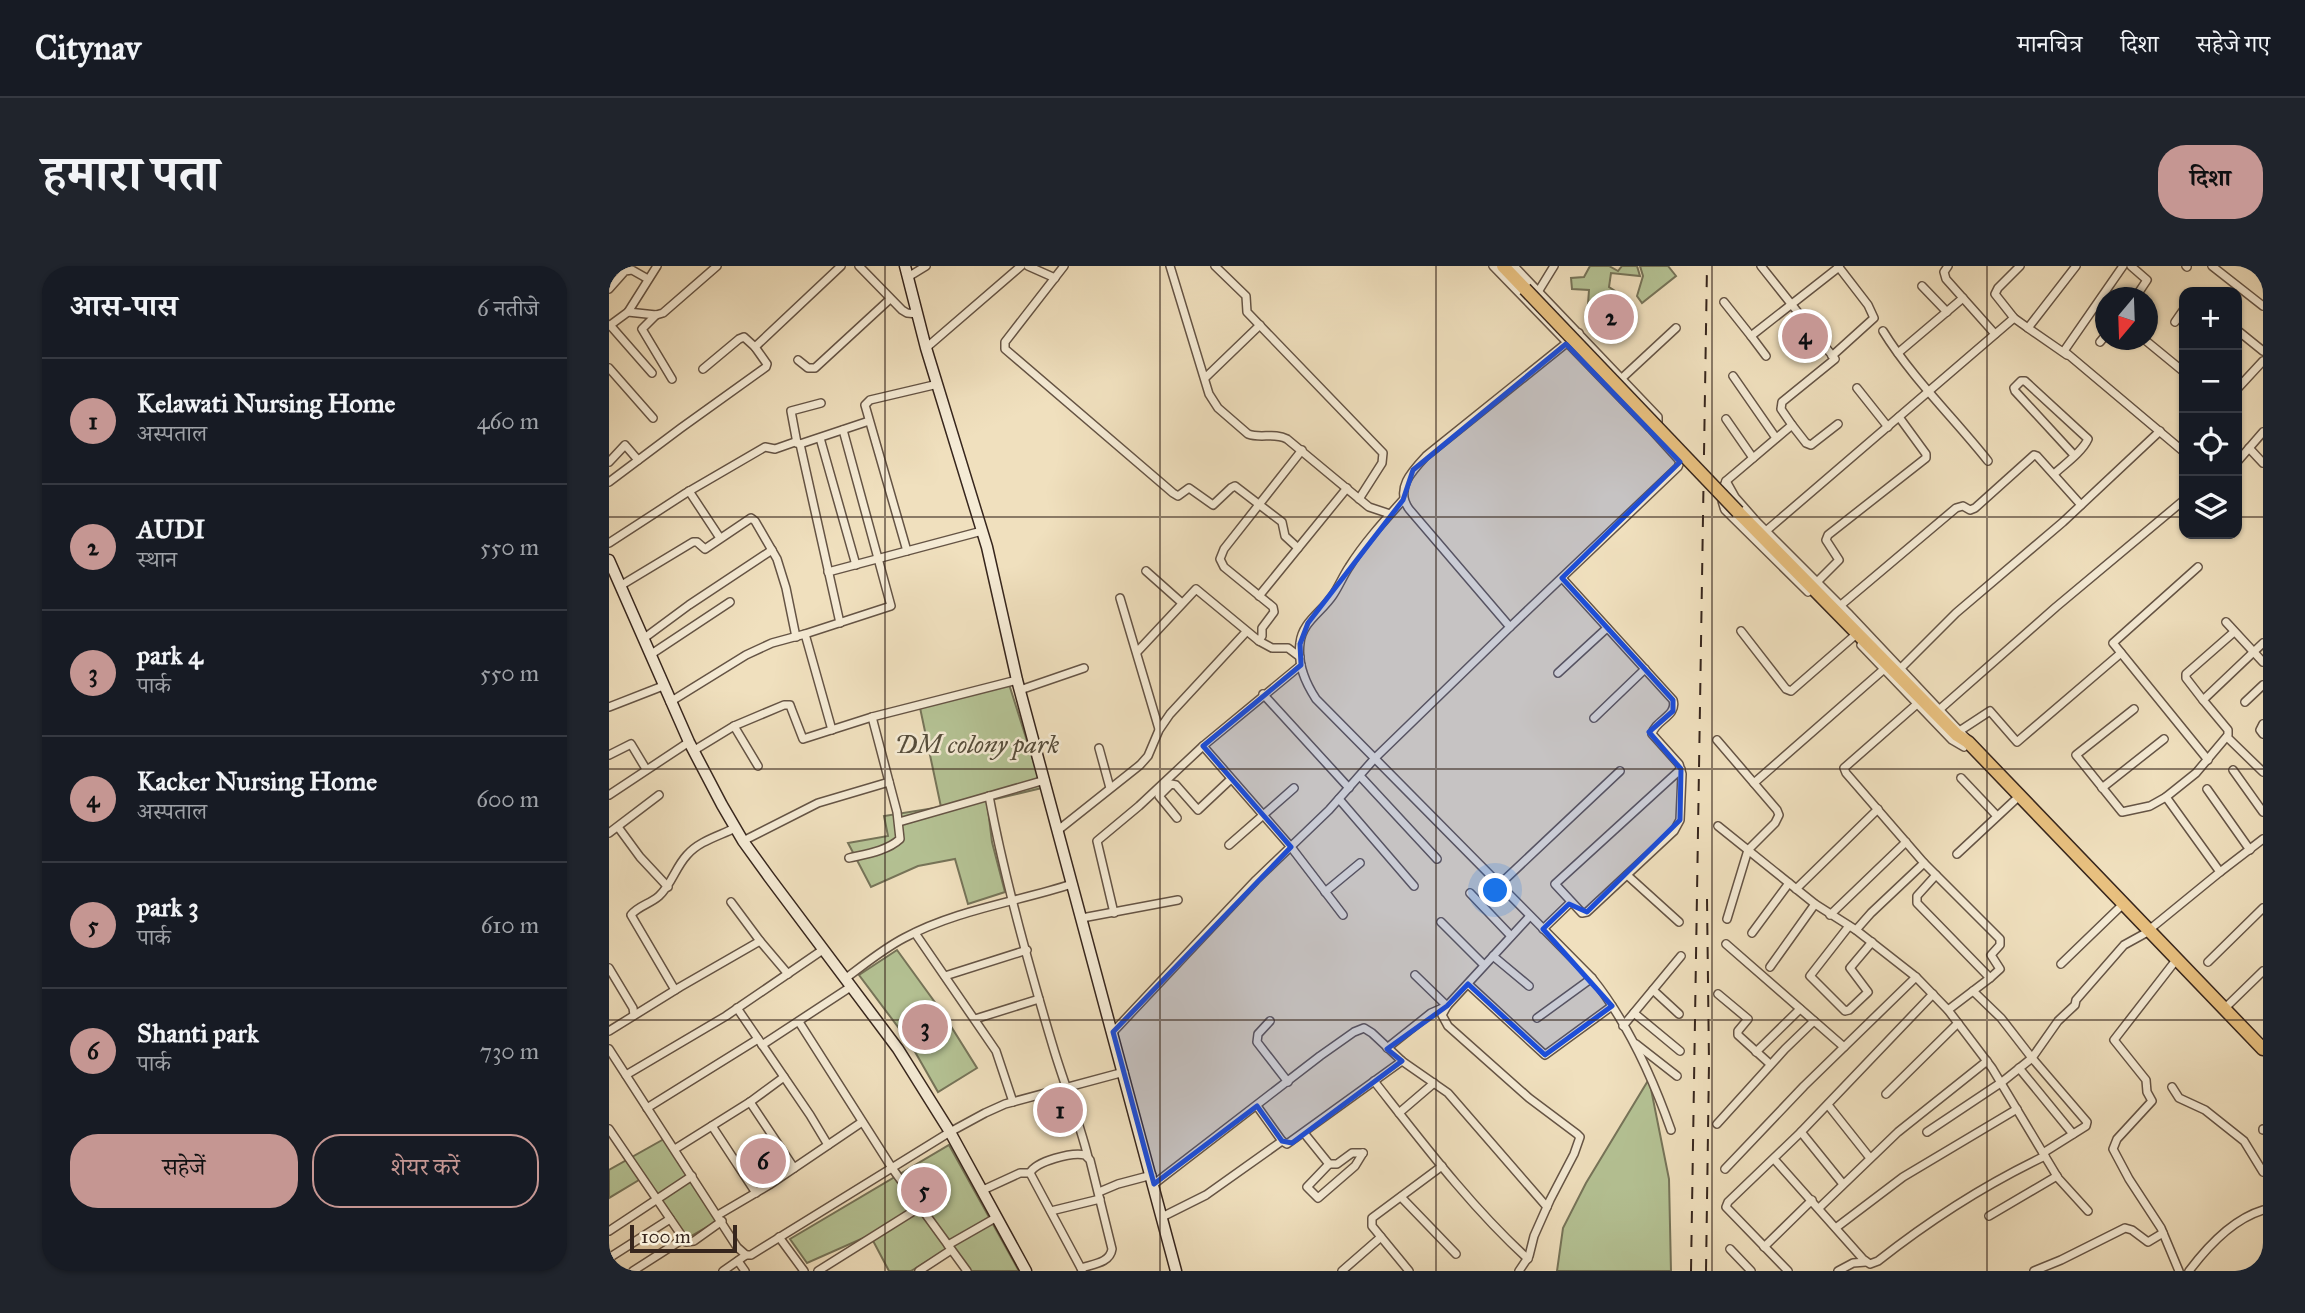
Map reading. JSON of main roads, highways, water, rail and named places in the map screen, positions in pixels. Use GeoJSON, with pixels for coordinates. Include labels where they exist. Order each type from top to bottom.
{"type":"FeatureCollection","features":[{"type":"Feature","properties":{"kind":"main road"},"geometry":{"type":"LineString","coordinates":[[1503,266],[1738,512],[1963,738],[2147,932],[2263,1049]]}},
{"type":"Feature","properties":{"kind":"main road"},"geometry":{"type":"LineString","coordinates":[[1963,738],[2015,800],[2119,908],[2147,932],[2173,964],[2263,1059]]}},
{"type":"Feature","properties":{"kind":"railway"},"geometry":{"type":"LineString","coordinates":[[1691,1271],[1707,266]]}},
{"type":"Feature","properties":{"kind":"railway"},"geometry":{"type":"LineString","coordinates":[[1706,1271],[1709,1063],[1707,899]]}},
{"type":"Feature","properties":{"kind":"place","name":"AUDI"},"geometry":{"type":"Point","coordinates":[1611,317]}},
{"type":"Feature","properties":{"kind":"place","name":"Kacker Nursing Home"},"geometry":{"type":"Point","coordinates":[1805,336]}},
{"type":"Feature","properties":{"kind":"place","name":"park 4"},"geometry":{"type":"Point","coordinates":[925,1027]}},
{"type":"Feature","properties":{"kind":"place","name":"Kelawati Nursing Home"},"geometry":{"type":"Point","coordinates":[1060,1110]}},
{"type":"Feature","properties":{"kind":"place","name":"Shanti park"},"geometry":{"type":"Point","coordinates":[763,1161]}},
{"type":"Feature","properties":{"kind":"place","name":"park 3"},"geometry":{"type":"Point","coordinates":[924,1190]}},
{"type":"Feature","properties":{"kind":"park label","name":"DM colony park"},"geometry":{"type":"Point","coordinates":[977,744]}}]}
